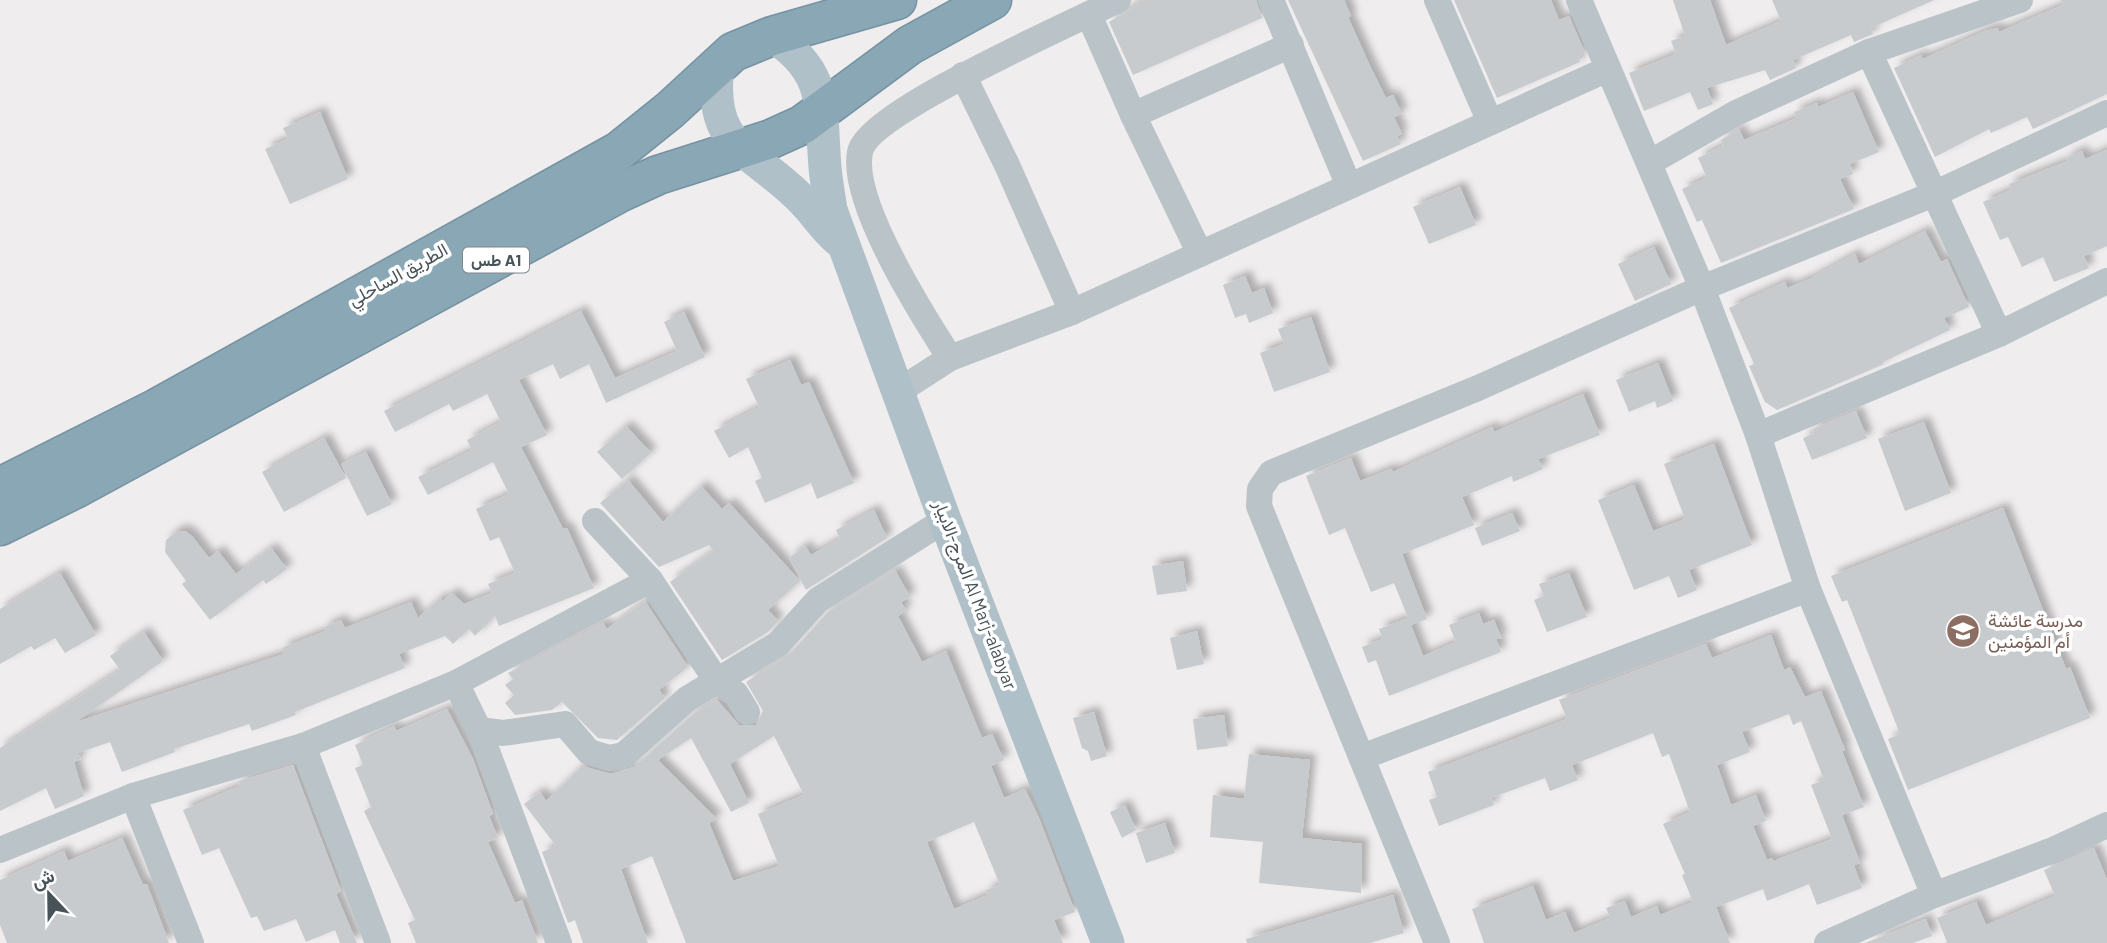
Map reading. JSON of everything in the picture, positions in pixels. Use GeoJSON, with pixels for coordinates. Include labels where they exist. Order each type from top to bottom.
{"type":"FeatureCollection","features":[{"type":"Feature","properties":{"kind":"highway","name":"الطريق الساحلي"},"geometry":{"type":"LineString","coordinates":[[0,487],[166,421],[619,151],[670,110],[733,52],[772,36],[897,0]]}},
{"type":"Feature","properties":{"kind":"highway","name":"طس A1"},"geometry":{"type":"LineString","coordinates":[[0,526],[166,421],[621,192],[802,125],[910,45],[992,0]]}},
{"type":"Feature","properties":{"kind":"main road","name":"المرج-الابيار Al Marj-alabyar"},"geometry":{"type":"LineString","coordinates":[[772,36],[793,51],[810,70],[824,110],[825,167],[831,210],[1108,943]]}},
{"type":"Feature","properties":{"kind":"main road","name":"المرج-الابيار Al Marj-alabyar"},"geometry":{"type":"LineString","coordinates":[[718,66],[719,110],[740,150],[770,170],[791,189],[819,223],[844,245]]}},
{"type":"Feature","properties":{"kind":"street"},"geometry":{"type":"LineString","coordinates":[[950,358],[911,298],[864,194],[859,167],[860,150],[866,139],[963,75],[1118,0]]}},
{"type":"Feature","properties":{"kind":"street"},"geometry":{"type":"LineString","coordinates":[[1271,0],[1349,186]]}},
{"type":"Feature","properties":{"kind":"street"},"geometry":{"type":"LineString","coordinates":[[1437,0],[1490,122]]}},
{"type":"Feature","properties":{"kind":"street"},"geometry":{"type":"LineString","coordinates":[[1579,0],[1702,288],[1758,435],[1808,589],[1934,895]]}},
{"type":"Feature","properties":{"kind":"street"},"geometry":{"type":"LineString","coordinates":[[1648,163],[1736,113],[1869,52],[2020,0]]}},
{"type":"Feature","properties":{"kind":"street"},"geometry":{"type":"LineString","coordinates":[[1089,15],[1133,115],[1200,254]]}},
{"type":"Feature","properties":{"kind":"street"},"geometry":{"type":"LineString","coordinates":[[1133,115],[1291,45]]}},
{"type":"Feature","properties":{"kind":"street"},"geometry":{"type":"LineString","coordinates":[[1869,52],[1999,334]]}},
{"type":"Feature","properties":{"kind":"street"},"geometry":{"type":"LineString","coordinates":[[899,391],[950,358],[1072,312],[1608,69]]}},
{"type":"Feature","properties":{"kind":"street"},"geometry":{"type":"LineString","coordinates":[[963,75],[1007,165],[1072,312]]}},
{"type":"Feature","properties":{"kind":"street"},"geometry":{"type":"LineString","coordinates":[[1437,943],[1259,506],[1260,489],[1272,473],[1478,388],[1702,288],[1934,194],[2107,113]]}},
{"type":"Feature","properties":{"kind":"street"},"geometry":{"type":"LineString","coordinates":[[1758,435],[1999,334],[2107,281]]}},
{"type":"Feature","properties":{"kind":"street"},"geometry":{"type":"LineString","coordinates":[[479,730],[503,733],[565,724],[589,752],[609,758],[624,755],[687,699],[778,644],[818,600],[946,520]]}},
{"type":"Feature","properties":{"kind":"street"},"geometry":{"type":"LineString","coordinates":[[595,522],[650,580],[716,680],[736,694],[747,712]]}},
{"type":"Feature","properties":{"kind":"street"},"geometry":{"type":"LineString","coordinates":[[0,850],[134,796],[303,746],[456,683],[650,580]]}},
{"type":"Feature","properties":{"kind":"street"},"geometry":{"type":"LineString","coordinates":[[1362,757],[1808,589]]}},
{"type":"Feature","properties":{"kind":"street"},"geometry":{"type":"LineString","coordinates":[[456,683],[479,730],[559,943]]}},
{"type":"Feature","properties":{"kind":"street"},"geometry":{"type":"LineString","coordinates":[[303,746],[378,943]]}},
{"type":"Feature","properties":{"kind":"street"},"geometry":{"type":"LineString","coordinates":[[134,796],[191,943]]}},
{"type":"Feature","properties":{"kind":"street"},"geometry":{"type":"LineString","coordinates":[[1827,943],[1934,895],[2053,850],[2107,825]]}},
{"type":"Feature","properties":{"kind":"building"},"geometry":{"type":"Polygon","coordinates":[[[1144,0],[1256,0],[1262,18],[1133,75],[1109,22],[1144,0]]]}},
{"type":"Feature","properties":{"kind":"building"},"geometry":{"type":"Polygon","coordinates":[[[1288,0],[1344,0],[1351,16],[1348,17],[1386,98],[1393,95],[1402,114],[1394,117],[1402,134],[1397,136],[1401,144],[1363,161],[1288,0]]]}},
{"type":"Feature","properties":{"kind":"building"},"geometry":{"type":"Polygon","coordinates":[[[1454,0],[1551,0],[1559,20],[1569,16],[1585,53],[1578,56],[1580,62],[1497,98],[1454,0]]]}},
{"type":"Feature","properties":{"kind":"building"},"geometry":{"type":"Polygon","coordinates":[[[1673,0],[1710,0],[1726,45],[1781,21],[1772,0],[1934,0],[1871,28],[1873,34],[1854,42],[1851,35],[1793,60],[1796,68],[1770,80],[1765,70],[1707,88],[1713,104],[1698,110],[1690,92],[1644,111],[1629,73],[1676,54],[1671,41],[1685,36],[1673,0]]]}},
{"type":"Feature","properties":{"kind":"building"},"geometry":{"type":"Polygon","coordinates":[[[2061,0],[2107,0],[2107,94],[2033,129],[2027,117],[1991,133],[1989,129],[1935,157],[1894,68],[1921,55],[1923,59],[1985,31],[1998,28],[1999,32],[2063,5],[2061,0]]]}},
{"type":"Feature","properties":{"kind":"building"},"geometry":{"type":"Polygon","coordinates":[[[1853,92],[1879,152],[1850,164],[1853,174],[1840,179],[1854,209],[1721,263],[1702,220],[1697,222],[1682,189],[1707,178],[1698,158],[1723,146],[1721,140],[1739,129],[1744,140],[1797,118],[1794,112],[1817,103],[1818,107],[1853,92]]]}},
{"type":"Feature","properties":{"kind":"building"},"geometry":{"type":"Polygon","coordinates":[[[320,112],[348,179],[290,204],[265,149],[288,139],[283,128],[320,112]]]}},
{"type":"Feature","properties":{"kind":"building"},"geometry":{"type":"Polygon","coordinates":[[[2107,150],[2107,246],[2084,256],[2089,268],[2054,282],[2043,257],[2022,267],[2008,237],[2000,240],[1983,202],[2011,190],[2009,184],[2068,161],[2066,158],[2082,151],[2085,159],[2107,150]]]}},
{"type":"Feature","properties":{"kind":"building"},"geometry":{"type":"Polygon","coordinates":[[[1460,187],[1476,225],[1429,244],[1413,207],[1460,187]]]}},
{"type":"Feature","properties":{"kind":"building"},"geometry":{"type":"Polygon","coordinates":[[[1925,231],[1941,262],[1947,259],[1969,307],[1944,318],[1950,330],[1883,362],[1884,364],[1777,410],[1765,402],[1749,366],[1754,364],[1729,308],[1785,282],[1787,288],[1810,279],[1855,254],[1859,264],[1925,231]]]}},
{"type":"Feature","properties":{"kind":"building"},"geometry":{"type":"Polygon","coordinates":[[[1654,247],[1671,284],[1635,301],[1618,264],[1654,247]]]}},
{"type":"Feature","properties":{"kind":"building"},"geometry":{"type":"Polygon","coordinates":[[[1245,276],[1252,293],[1264,288],[1273,313],[1249,323],[1246,314],[1235,318],[1223,285],[1245,276]]]}},
{"type":"Feature","properties":{"kind":"building"},"geometry":{"type":"Polygon","coordinates":[[[581,311],[615,378],[677,351],[664,322],[684,312],[705,357],[606,403],[589,364],[560,379],[553,364],[519,380],[547,435],[521,447],[563,529],[567,528],[594,588],[499,626],[495,616],[475,636],[469,629],[453,644],[445,636],[399,654],[405,668],[252,731],[249,724],[174,749],[175,752],[122,772],[110,742],[78,753],[81,759],[74,762],[84,796],[55,809],[46,788],[0,811],[0,748],[120,670],[110,656],[144,632],[163,661],[76,722],[284,654],[282,648],[326,631],[324,627],[341,620],[345,628],[411,602],[418,618],[440,598],[443,601],[452,593],[464,604],[492,593],[488,584],[515,573],[499,537],[490,541],[476,509],[509,494],[493,462],[428,495],[418,477],[472,450],[467,440],[501,422],[487,394],[453,411],[449,404],[395,432],[384,411],[581,311]]]}},
{"type":"Feature","properties":{"kind":"building"},"geometry":{"type":"Polygon","coordinates":[[[1311,317],[1330,372],[1274,392],[1260,353],[1284,344],[1278,329],[1311,317]]]}},
{"type":"Feature","properties":{"kind":"building"},"geometry":{"type":"Polygon","coordinates":[[[790,360],[801,385],[809,382],[854,483],[817,499],[811,483],[765,503],[755,481],[762,478],[748,447],[729,458],[714,431],[759,407],[746,379],[790,360]]]}},
{"type":"Feature","properties":{"kind":"building"},"geometry":{"type":"Polygon","coordinates":[[[1658,363],[1673,401],[1657,408],[1655,401],[1629,412],[1616,380],[1658,363]]]}},
{"type":"Feature","properties":{"kind":"building"},"geometry":{"type":"Polygon","coordinates":[[[1583,394],[1600,435],[1538,459],[1543,469],[1513,482],[1512,476],[1462,497],[1474,525],[1402,554],[1427,619],[1411,625],[1423,656],[1456,642],[1449,625],[1479,613],[1483,624],[1494,620],[1502,639],[1496,639],[1501,652],[1389,696],[1376,660],[1368,663],[1362,647],[1383,639],[1379,629],[1408,618],[1394,583],[1371,592],[1345,528],[1329,535],[1306,476],[1351,458],[1360,481],[1391,469],[1393,472],[1492,427],[1494,432],[1583,394]]]}},
{"type":"Feature","properties":{"kind":"building"},"geometry":{"type":"Polygon","coordinates":[[[1856,411],[1867,438],[1812,460],[1803,438],[1814,433],[1813,429],[1856,411]]]}},
{"type":"Feature","properties":{"kind":"building"},"geometry":{"type":"Polygon","coordinates":[[[1924,422],[1951,493],[1905,511],[1878,439],[1924,422]]]}},
{"type":"Feature","properties":{"kind":"building"},"geometry":{"type":"Polygon","coordinates":[[[626,426],[651,453],[622,479],[597,452],[626,426]]]}},
{"type":"Feature","properties":{"kind":"building"},"geometry":{"type":"Polygon","coordinates":[[[324,438],[346,478],[284,512],[262,472],[324,438]]]}},
{"type":"Feature","properties":{"kind":"building"},"geometry":{"type":"Polygon","coordinates":[[[1714,444],[1752,545],[1689,570],[1697,590],[1678,598],[1669,576],[1634,590],[1598,500],[1634,485],[1653,531],[1685,519],[1664,464],[1714,444]]]}},
{"type":"Feature","properties":{"kind":"building"},"geometry":{"type":"Polygon","coordinates":[[[366,452],[392,504],[367,516],[341,464],[366,452]]]}},
{"type":"Feature","properties":{"kind":"building"},"geometry":{"type":"Polygon","coordinates":[[[628,480],[663,522],[701,486],[722,509],[729,503],[800,581],[768,610],[778,621],[768,632],[722,660],[670,582],[713,551],[709,545],[659,567],[600,503],[628,480]]]}},
{"type":"Feature","properties":{"kind":"building"},"geometry":{"type":"Polygon","coordinates":[[[2003,508],[2066,669],[2070,667],[2090,718],[1908,790],[1888,739],[1900,734],[1847,600],[1842,602],[1831,576],[2003,508]]]}},
{"type":"Feature","properties":{"kind":"building"},"geometry":{"type":"Polygon","coordinates":[[[874,510],[887,538],[806,590],[789,558],[805,546],[811,555],[840,539],[836,530],[874,510]]]}},
{"type":"Feature","properties":{"kind":"building"},"geometry":{"type":"Polygon","coordinates":[[[1512,513],[1520,531],[1482,546],[1475,528],[1512,513]]]}},
{"type":"Feature","properties":{"kind":"building"},"geometry":{"type":"Polygon","coordinates":[[[177,531],[185,531],[192,536],[209,558],[218,551],[236,574],[271,548],[287,569],[266,584],[263,580],[210,620],[182,584],[186,581],[165,552],[166,540],[177,531]]]}},
{"type":"Feature","properties":{"kind":"building"},"geometry":{"type":"Polygon","coordinates":[[[1183,561],[1187,591],[1157,595],[1152,566],[1183,561]]]}},
{"type":"Feature","properties":{"kind":"building"},"geometry":{"type":"Polygon","coordinates":[[[895,570],[910,597],[901,602],[906,611],[898,616],[922,662],[946,651],[982,738],[992,734],[1004,760],[991,766],[1004,798],[1025,789],[1039,818],[1075,912],[1054,920],[1063,943],[686,943],[652,856],[621,869],[648,943],[583,943],[575,920],[568,923],[542,852],[556,846],[524,804],[540,792],[546,801],[582,766],[611,774],[634,767],[696,712],[717,700],[739,725],[756,725],[763,711],[746,682],[789,655],[828,612],[895,570]],[[774,736],[730,764],[749,803],[731,812],[691,738],[658,760],[717,819],[709,823],[733,881],[779,866],[758,814],[804,795],[774,736]],[[974,822],[927,842],[954,909],[988,895],[986,890],[1000,885],[974,822]]]}},
{"type":"Feature","properties":{"kind":"building"},"geometry":{"type":"Polygon","coordinates":[[[60,573],[96,635],[65,653],[55,638],[34,650],[31,646],[0,664],[0,609],[60,573]]]}},
{"type":"Feature","properties":{"kind":"building"},"geometry":{"type":"Polygon","coordinates":[[[1569,573],[1587,617],[1547,632],[1534,600],[1544,596],[1539,584],[1569,573]]]}},
{"type":"Feature","properties":{"kind":"building"},"geometry":{"type":"Polygon","coordinates":[[[645,601],[688,667],[659,690],[665,698],[617,740],[598,738],[562,702],[552,710],[515,715],[505,703],[514,695],[505,685],[513,679],[508,673],[603,623],[607,629],[645,601]]]}},
{"type":"Feature","properties":{"kind":"building"},"geometry":{"type":"Polygon","coordinates":[[[1197,631],[1204,664],[1177,670],[1170,638],[1197,631]]]}},
{"type":"Feature","properties":{"kind":"building"},"geometry":{"type":"Polygon","coordinates":[[[1771,635],[1784,670],[1790,667],[1805,697],[1821,691],[1864,807],[1842,815],[1860,863],[1854,865],[1862,888],[1817,905],[1809,884],[1767,901],[1763,889],[1716,907],[1730,943],[1484,943],[1472,909],[1533,886],[1546,920],[1565,912],[1574,933],[1610,918],[1606,908],[1625,901],[1631,917],[1657,906],[1660,915],[1693,902],[1682,875],[1685,874],[1663,824],[1690,812],[1669,754],[1662,757],[1653,733],[1572,765],[1578,780],[1550,791],[1545,778],[1491,798],[1494,805],[1439,826],[1429,800],[1437,797],[1428,772],[1567,719],[1559,700],[1706,644],[1712,658],[1771,635]],[[1789,714],[1742,732],[1750,752],[1717,765],[1731,805],[1756,795],[1766,821],[1753,826],[1767,860],[1772,858],[1773,861],[1832,839],[1811,785],[1824,780],[1801,721],[1793,725],[1789,714]]]}},
{"type":"Feature","properties":{"kind":"building"},"geometry":{"type":"Polygon","coordinates":[[[447,709],[473,759],[493,814],[489,816],[498,838],[488,842],[515,903],[522,900],[538,943],[416,943],[408,923],[415,920],[364,811],[371,807],[355,768],[363,765],[355,745],[394,726],[396,731],[447,709]]]}},
{"type":"Feature","properties":{"kind":"building"},"geometry":{"type":"Polygon","coordinates":[[[1094,712],[1107,756],[1091,761],[1088,751],[1082,748],[1073,718],[1094,712]]]}},
{"type":"Feature","properties":{"kind":"building"},"geometry":{"type":"Polygon","coordinates":[[[1224,715],[1228,746],[1197,750],[1193,719],[1224,715]]]}},
{"type":"Feature","properties":{"kind":"building"},"geometry":{"type":"Polygon","coordinates":[[[1249,754],[1310,760],[1302,838],[1362,844],[1361,893],[1259,883],[1263,842],[1210,837],[1213,795],[1244,799],[1249,754]]]}},
{"type":"Feature","properties":{"kind":"building"},"geometry":{"type":"Polygon","coordinates":[[[293,765],[341,891],[336,894],[357,943],[340,943],[335,930],[306,942],[296,919],[264,931],[257,916],[251,918],[219,848],[202,855],[183,810],[240,786],[239,781],[293,765]]]}},
{"type":"Feature","properties":{"kind":"building"},"geometry":{"type":"Polygon","coordinates":[[[1125,805],[1136,830],[1122,838],[1110,812],[1125,805]]]}},
{"type":"Feature","properties":{"kind":"building"},"geometry":{"type":"Polygon","coordinates":[[[1165,823],[1175,853],[1146,863],[1136,833],[1165,823]]]}},
{"type":"Feature","properties":{"kind":"building"},"geometry":{"type":"Polygon","coordinates":[[[122,838],[143,885],[147,884],[169,943],[7,943],[0,925],[0,880],[64,851],[68,861],[122,838]]]}},
{"type":"Feature","properties":{"kind":"building"},"geometry":{"type":"Polygon","coordinates":[[[2094,848],[2107,880],[2107,943],[1944,943],[1947,942],[1937,918],[1976,902],[1986,925],[2055,896],[2044,870],[2094,848]]]}},
{"type":"Feature","properties":{"kind":"building"},"geometry":{"type":"Polygon","coordinates":[[[1393,895],[1404,933],[1370,943],[1247,943],[1246,939],[1393,895]]]}},
{"type":"Feature","properties":{"kind":"building"},"geometry":{"type":"Polygon","coordinates":[[[1926,919],[1932,936],[1913,943],[1865,943],[1926,919]]]}},
{"type":"Feature","properties":{"kind":"place","name":"مدرسة عائشة أم المؤمنين"},"geometry":{"type":"Point","coordinates":[1963,631]}}]}
